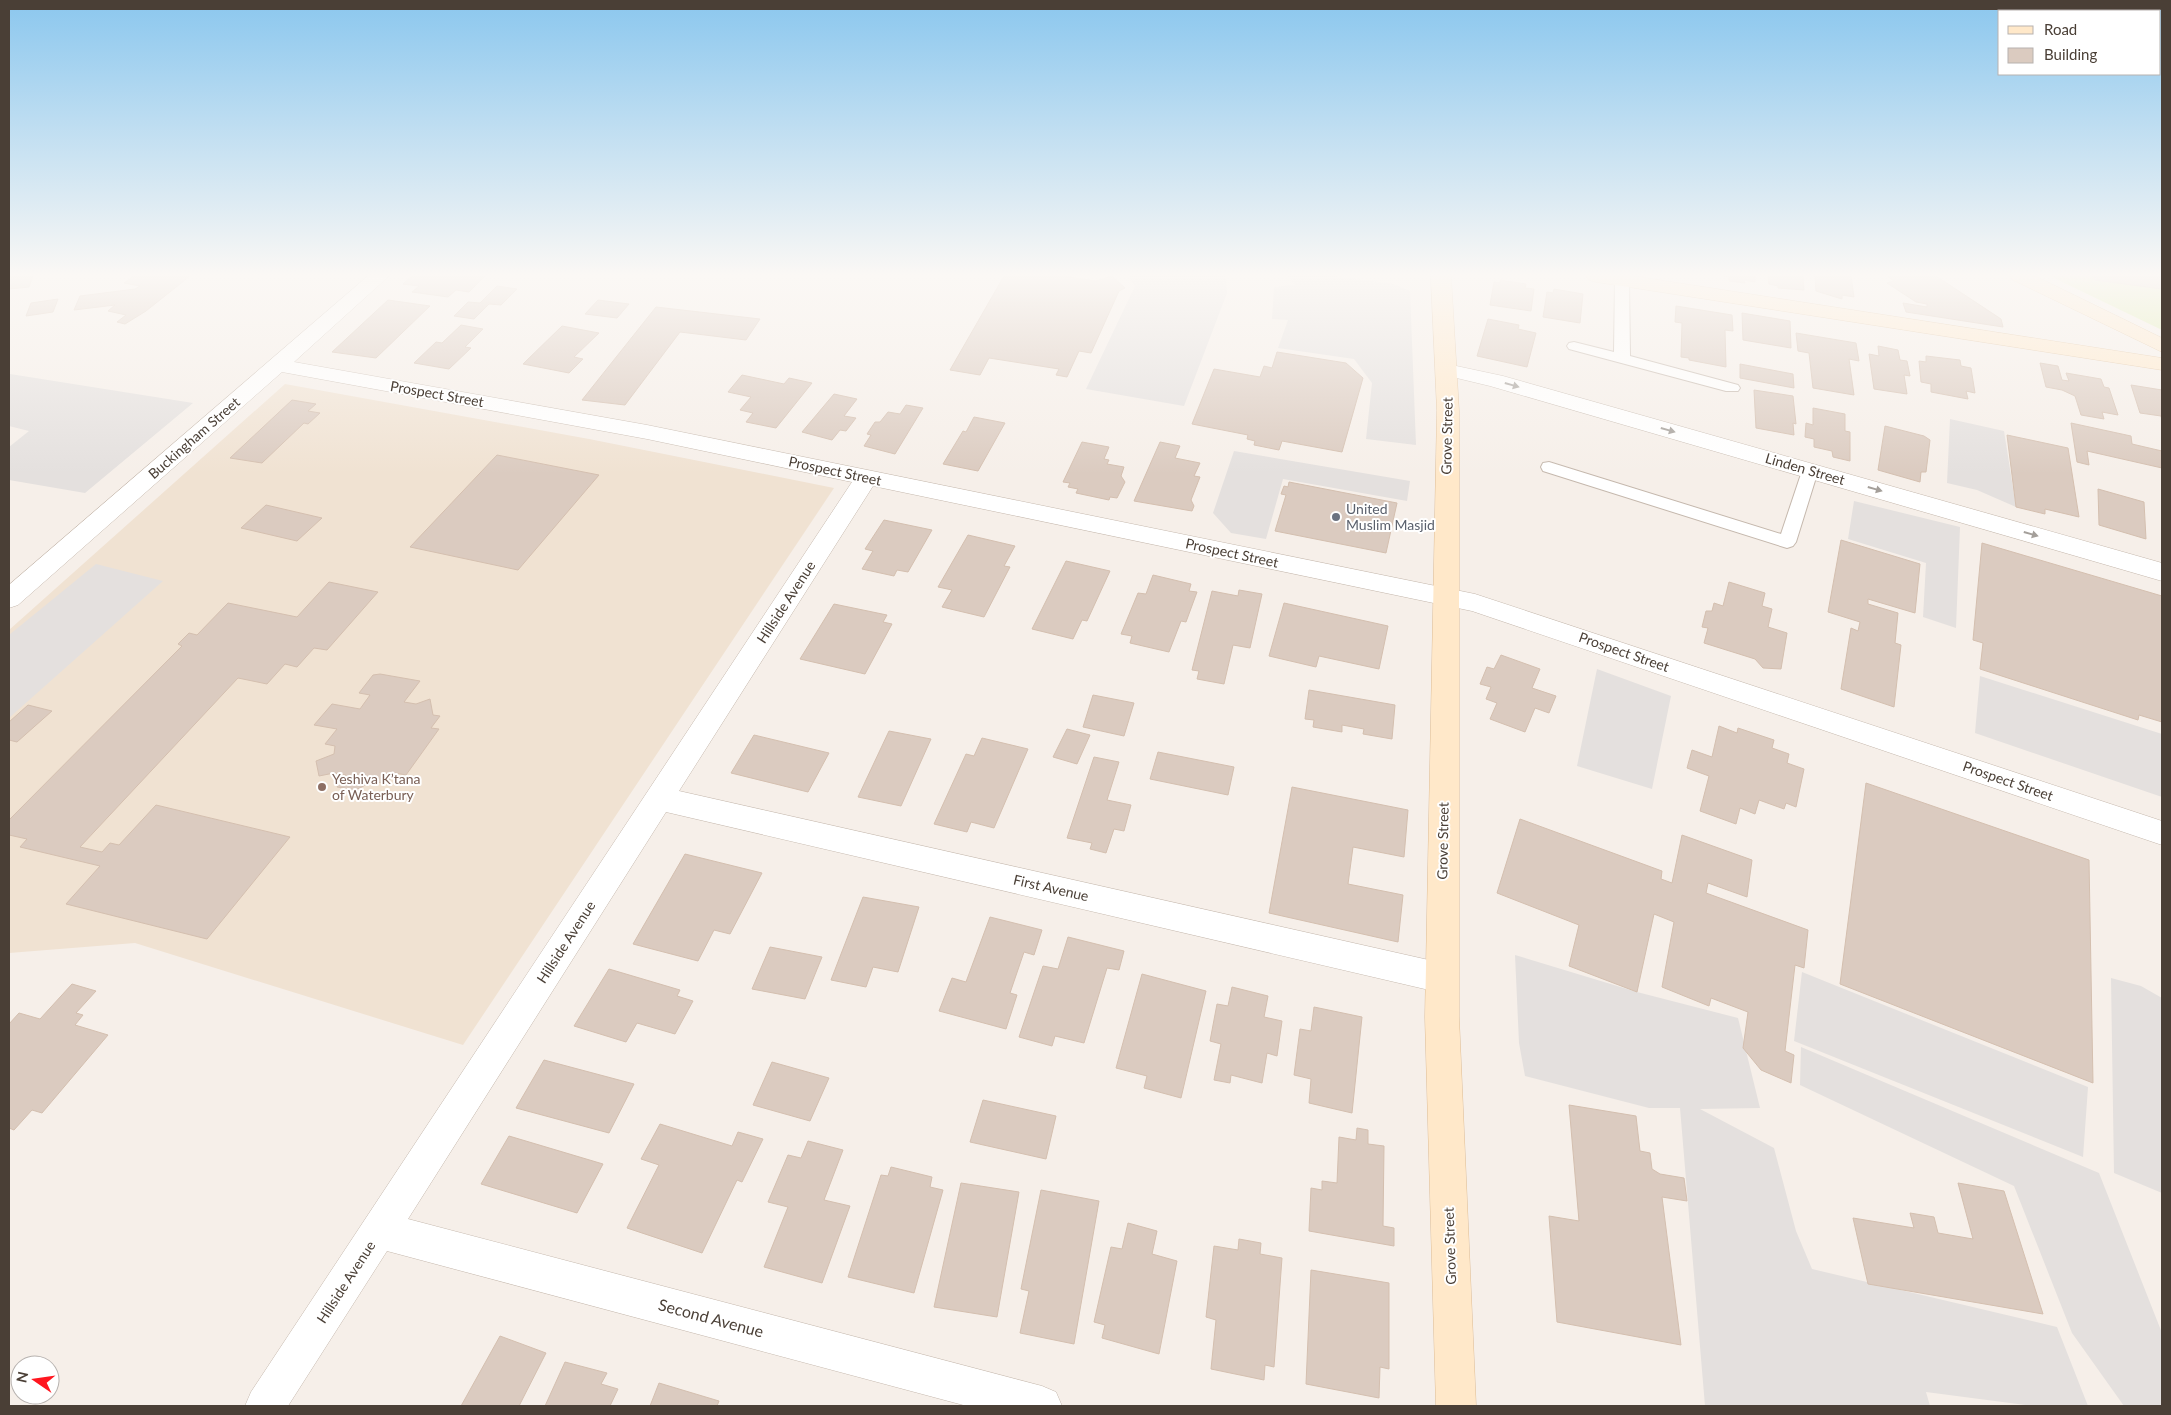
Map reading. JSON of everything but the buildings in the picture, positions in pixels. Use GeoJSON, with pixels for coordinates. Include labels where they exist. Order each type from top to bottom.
{"type":"FeatureCollection","features":[{"type":"Feature","properties":{"kind":"main road","name":"Grove Street"},"geometry":{"type":"LineString","coordinates":[[1445,342],[1447,370],[1442,1017],[1456,1406]]}},
{"type":"Feature","properties":{"kind":"main road"},"geometry":{"type":"LineString","coordinates":[[2018,342],[2162,364]]}},
{"type":"Feature","properties":{"kind":"main road"},"geometry":{"type":"LineString","coordinates":[[2050,347],[2078,347],[2089,342]]}},
{"type":"Feature","properties":{"kind":"street","name":"Buckingham Street"},"geometry":{"type":"LineString","coordinates":[[9,599],[303,342]]}},
{"type":"Feature","properties":{"kind":"street","name":"Prospect Street"},"geometry":{"type":"LineString","coordinates":[[277,365],[647,432],[1445,596],[1508,614],[2162,833]]}},
{"type":"Feature","properties":{"kind":"street","name":"Linden Street"},"geometry":{"type":"LineString","coordinates":[[1447,370],[1495,381],[2162,572]]}},
{"type":"Feature","properties":{"kind":"street","name":"Hillside Avenue"},"geometry":{"type":"LineString","coordinates":[[265,1406],[867,477]]}},
{"type":"Feature","properties":{"kind":"street","name":"First Avenue"},"geometry":{"type":"LineString","coordinates":[[659,798],[1442,978]]}},
{"type":"Feature","properties":{"kind":"street","name":"Second Avenue"},"geometry":{"type":"LineString","coordinates":[[380,1230],[1042,1406]]}},
{"type":"Feature","properties":{"kind":"lane"},"geometry":{"type":"LineString","coordinates":[[1622,342],[1622,359]]}},
{"type":"Feature","properties":{"kind":"lane"},"geometry":{"type":"LineString","coordinates":[[1574,346],[1732,388]]}},
{"type":"Feature","properties":{"kind":"lane"},"geometry":{"type":"LineString","coordinates":[[1549,467],[1787,542],[1810,471]]}},
{"type":"Feature","properties":{"kind":"shaded area"},"geometry":{"type":"Polygon","coordinates":[[[1108,342],[1208,342],[1184,406],[1086,389],[1108,342]]]}},
{"type":"Feature","properties":{"kind":"shaded area"},"geometry":{"type":"Polygon","coordinates":[[[1280,342],[1412,342],[1416,445],[1366,439],[1372,383],[1354,359],[1278,348],[1280,342]]]}},
{"type":"Feature","properties":{"kind":"shaded area"},"geometry":{"type":"Polygon","coordinates":[[[10,374],[193,403],[85,493],[9,480],[9,447],[29,431],[9,426],[10,374]]]}},
{"type":"Feature","properties":{"kind":"shaded area","name":"Yeshiva K’tana of Waterbury"},"geometry":{"type":"Polygon","coordinates":[[[285,384],[589,439],[834,488],[463,1045],[135,943],[9,953],[9,630],[285,384]]]}},
{"type":"Feature","properties":{"kind":"shaded area"},"geometry":{"type":"Polygon","coordinates":[[[1950,419],[2004,431],[2016,507],[1977,490],[1947,483],[1950,419]]]}},
{"type":"Feature","properties":{"kind":"shaded area"},"geometry":{"type":"Polygon","coordinates":[[[1234,451],[1410,481],[1407,501],[1283,479],[1266,539],[1231,533],[1213,513],[1234,451]]]}},
{"type":"Feature","properties":{"kind":"shaded area"},"geometry":{"type":"Polygon","coordinates":[[[1854,501],[1960,527],[1956,628],[1923,617],[1926,563],[1848,539],[1854,501]]]}},
{"type":"Feature","properties":{"kind":"shaded area"},"geometry":{"type":"Polygon","coordinates":[[[96,564],[163,581],[9,718],[9,635],[96,564]]]}},
{"type":"Feature","properties":{"kind":"shaded area"},"geometry":{"type":"Polygon","coordinates":[[[1597,669],[1671,696],[1652,789],[1577,766],[1597,669]]]}},
{"type":"Feature","properties":{"kind":"shaded area"},"geometry":{"type":"Polygon","coordinates":[[[1980,676],[2162,734],[2162,797],[1975,733],[1980,676]]]}},
{"type":"Feature","properties":{"kind":"shaded area"},"geometry":{"type":"Polygon","coordinates":[[[1515,955],[1637,992],[1738,1018],[1760,1108],[1700,1109],[1774,1148],[1796,1231],[1812,1269],[2057,1327],[2088,1406],[2033,1406],[1926,1392],[1930,1406],[1705,1406],[1680,1108],[1649,1108],[1525,1076],[1519,1043],[1515,955]]]}},
{"type":"Feature","properties":{"kind":"shaded area"},"geometry":{"type":"Polygon","coordinates":[[[1802,972],[2088,1087],[2083,1157],[1794,1041],[1802,972]]]}},
{"type":"Feature","properties":{"kind":"shaded area"},"geometry":{"type":"Polygon","coordinates":[[[2111,978],[2141,986],[2162,998],[2162,1193],[2114,1173],[2111,978]]]}},
{"type":"Feature","properties":{"kind":"shaded area"},"geometry":{"type":"Polygon","coordinates":[[[1801,1047],[2099,1173],[2162,1333],[2162,1406],[2124,1406],[2072,1333],[2014,1186],[1800,1085],[1801,1047]]]}},
{"type":"Feature","properties":{"kind":"place","name":"United Muslim Masjid"},"geometry":{"type":"Point","coordinates":[1336,517]}},
{"type":"Feature","properties":{"kind":"place","name":"Yeshiva K’tana of Waterbury"},"geometry":{"type":"Point","coordinates":[322,787]}}]}
